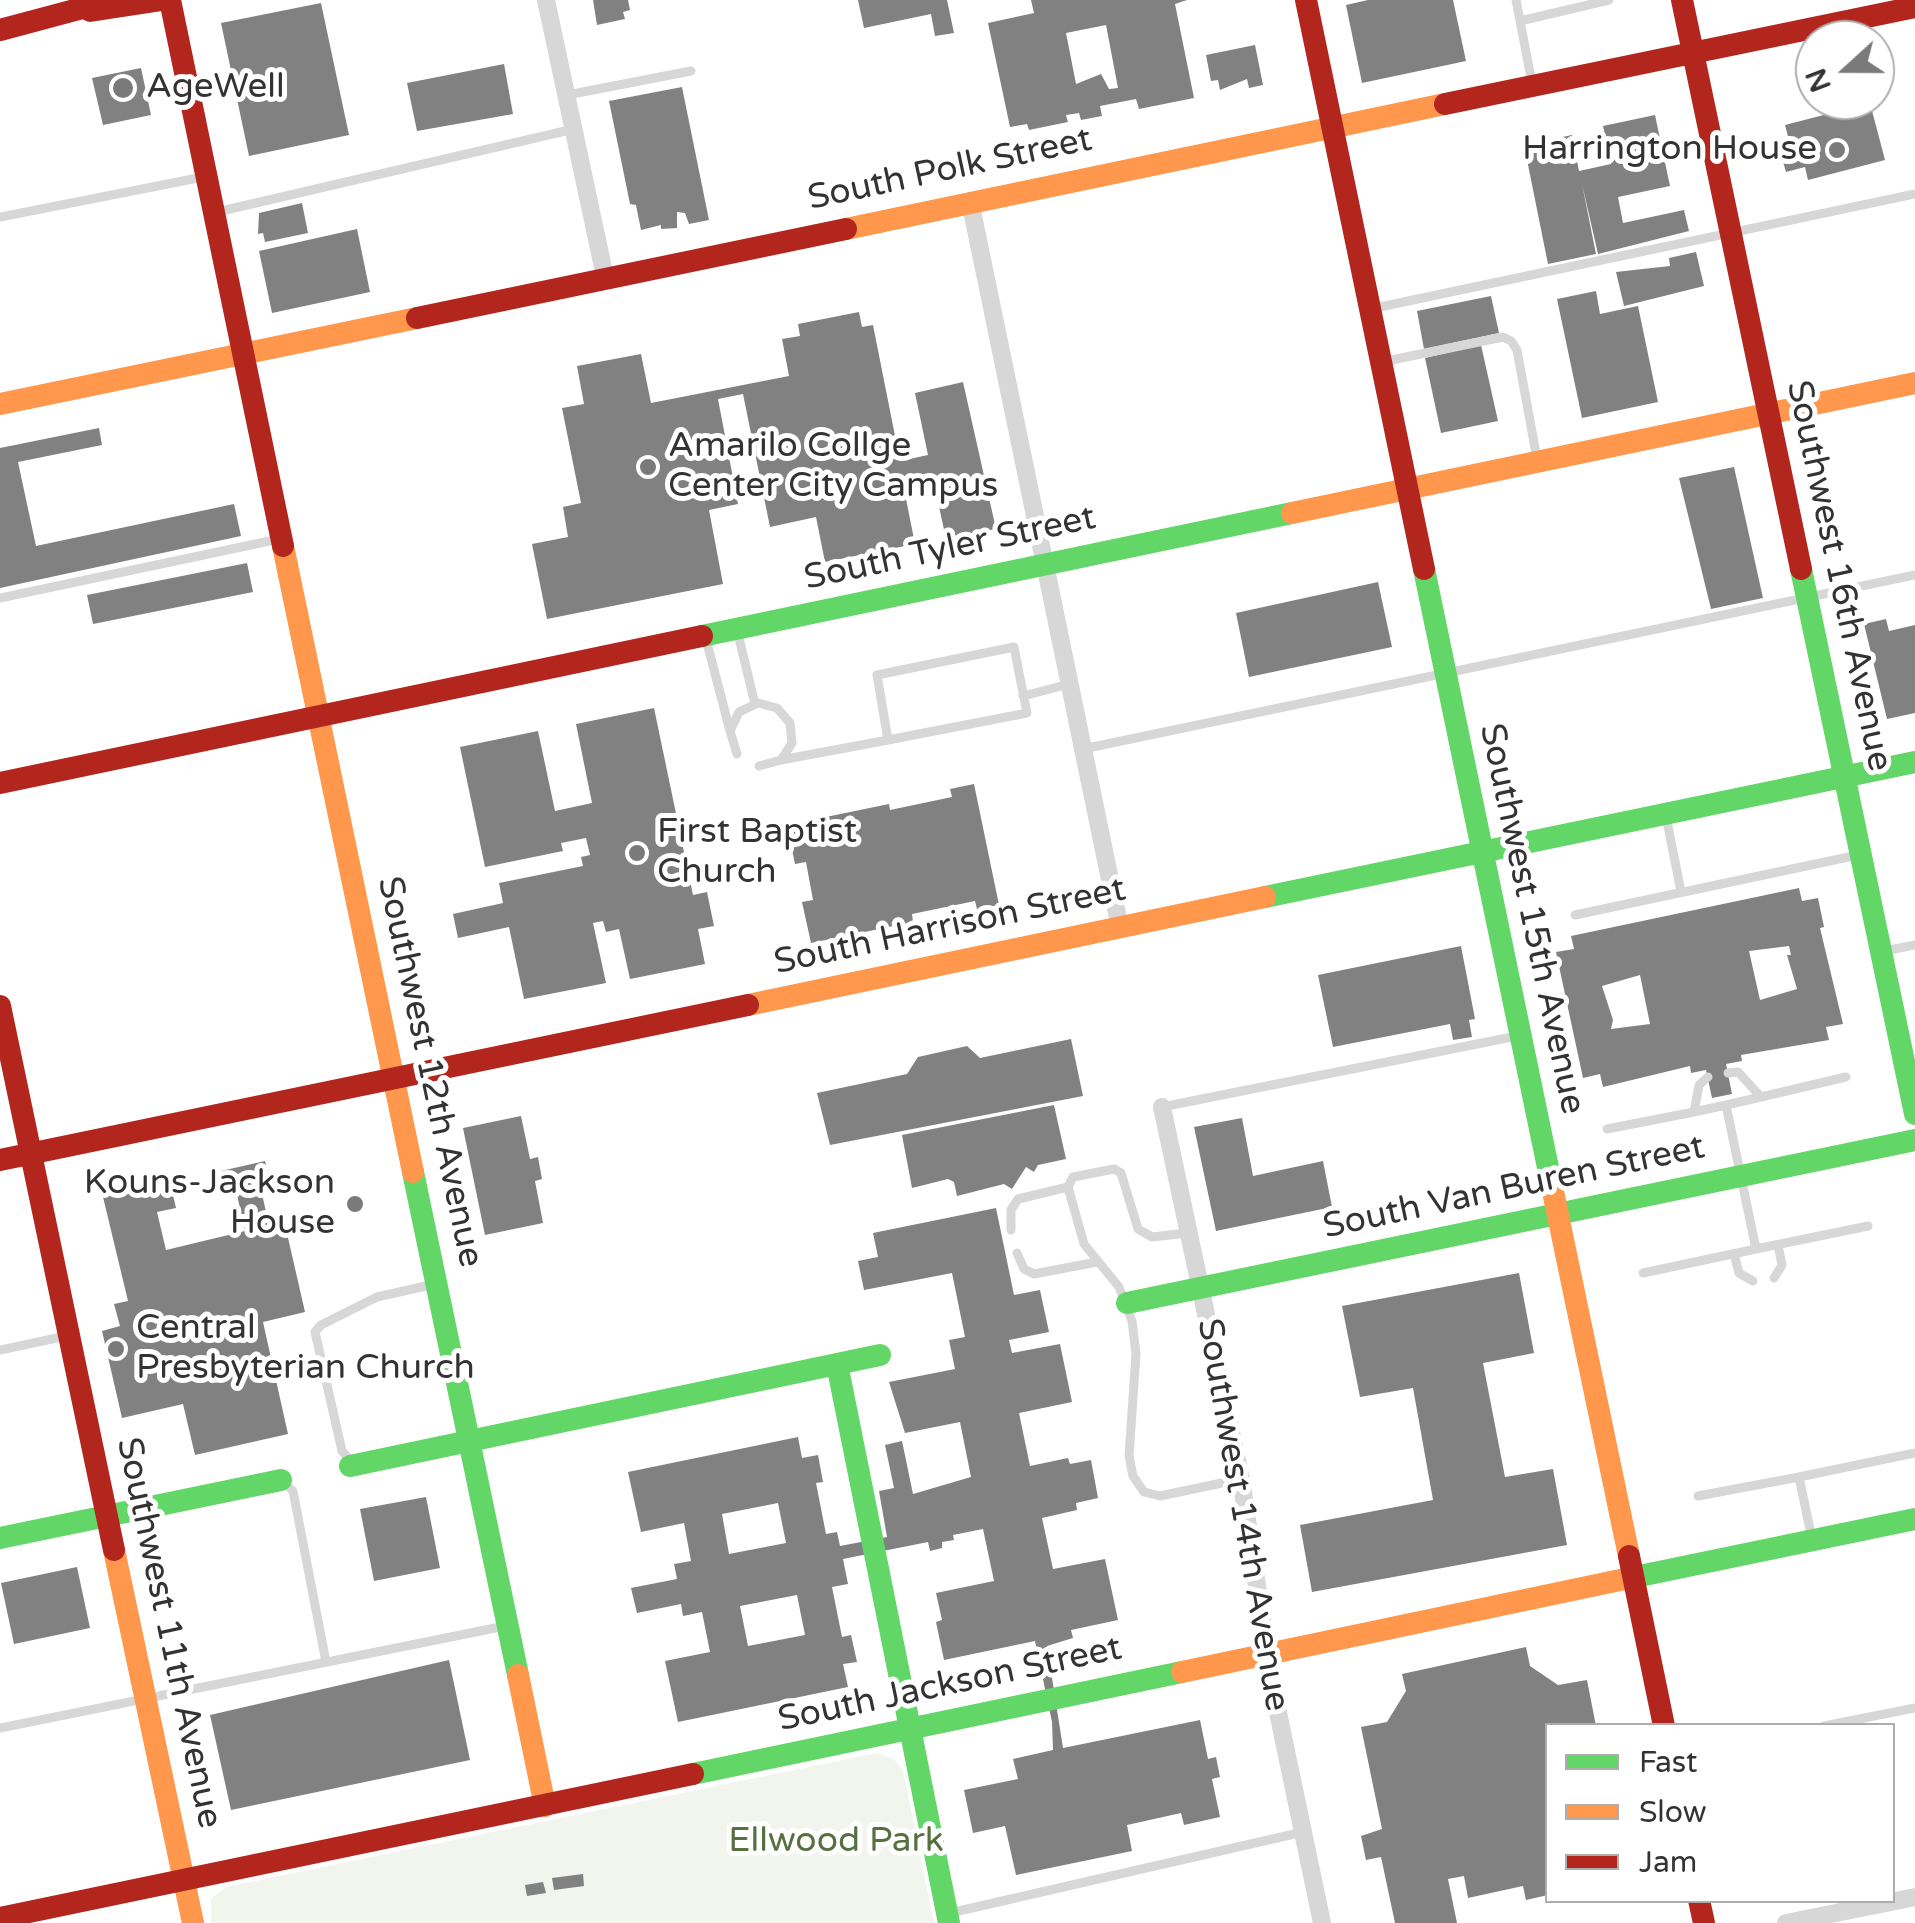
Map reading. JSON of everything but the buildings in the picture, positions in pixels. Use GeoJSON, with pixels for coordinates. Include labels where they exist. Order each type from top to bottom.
{"type":"FeatureCollection","features":[{"type":"Feature","properties":{"kind":"street"},"geometry":{"type":"LineString","coordinates":[[70,14],[112,0]]}},
{"type":"Feature","properties":{"kind":"street"},"geometry":{"type":"LineString","coordinates":[[0,30],[162,0]]}},
{"type":"Feature","properties":{"kind":"street","name":"Southwest 12th Avenue"},"geometry":{"type":"LineString","coordinates":[[170,0],[545,1806]]}},
{"type":"Feature","properties":{"kind":"street"},"geometry":{"type":"LineString","coordinates":[[546,0],[605,277]]}},
{"type":"Feature","properties":{"kind":"street","name":"Southwest 15th Avenue"},"geometry":{"type":"LineString","coordinates":[[1306,0],[1663,1723]]}},
{"type":"Feature","properties":{"kind":"street","name":"Southwest 16th Avenue"},"geometry":{"type":"LineString","coordinates":[[1682,0],[1915,1114]]}},
{"type":"Feature","properties":{"kind":"street","name":"South Polk Street"},"geometry":{"type":"LineString","coordinates":[[0,404],[1915,6]]}},
{"type":"Feature","properties":{"kind":"street"},"geometry":{"type":"LineString","coordinates":[[970,201],[1120,928]]}},
{"type":"Feature","properties":{"kind":"street","name":"South Tyler Street"},"geometry":{"type":"LineString","coordinates":[[0,783],[320,720],[1915,383]]}},
{"type":"Feature","properties":{"kind":"street","name":"South Harrison Street"},"geometry":{"type":"LineString","coordinates":[[0,1160],[1915,762]]}},
{"type":"Feature","properties":{"kind":"street","name":"Southwest 11th Avenue"},"geometry":{"type":"LineString","coordinates":[[0,1006],[193,1923]]}},
{"type":"Feature","properties":{"kind":"street","name":"Southwest 14th Avenue"},"geometry":{"type":"LineString","coordinates":[[1162,1107],[1241,1479],[1267,1654],[1322,1923]]}},
{"type":"Feature","properties":{"kind":"street","name":"South Van Buren Street"},"geometry":{"type":"LineString","coordinates":[[1127,1303],[1915,1140]]}},
{"type":"Feature","properties":{"kind":"street"},"geometry":{"type":"LineString","coordinates":[[352,1466],[880,1355]]}},
{"type":"Feature","properties":{"kind":"street"},"geometry":{"type":"LineString","coordinates":[[837,1364],[948,1918]]}},
{"type":"Feature","properties":{"kind":"street"},"geometry":{"type":"LineString","coordinates":[[0,1538],[280,1480]]}},
{"type":"Feature","properties":{"kind":"street","name":"South Jackson Street"},"geometry":{"type":"LineString","coordinates":[[0,1918],[1915,1519]]}},
{"type":"Feature","properties":{"kind":"street"},"geometry":{"type":"LineString","coordinates":[[1786,1923],[1885,1903]]}},
{"type":"Feature","properties":{"kind":"lane"},"geometry":{"type":"LineString","coordinates":[[1516,0],[1533,85]]}},
{"type":"Feature","properties":{"kind":"lane"},"geometry":{"type":"LineString","coordinates":[[1520,21],[1610,0]]}},
{"type":"Feature","properties":{"kind":"lane"},"geometry":{"type":"LineString","coordinates":[[567,95],[692,71]]}},
{"type":"Feature","properties":{"kind":"lane"},"geometry":{"type":"LineString","coordinates":[[214,213],[574,128]]}},
{"type":"Feature","properties":{"kind":"lane"},"geometry":{"type":"LineString","coordinates":[[0,217],[207,176]]}},
{"type":"Feature","properties":{"kind":"lane"},"geometry":{"type":"LineString","coordinates":[[1369,309],[1915,194]]}},
{"type":"Feature","properties":{"kind":"lane"},"geometry":{"type":"LineString","coordinates":[[1380,362],[1503,337],[1511,340],[1517,350],[1538,462]]}},
{"type":"Feature","properties":{"kind":"lane"},"geometry":{"type":"LineString","coordinates":[[0,598],[282,538]]}},
{"type":"Feature","properties":{"kind":"lane"},"geometry":{"type":"LineString","coordinates":[[1083,748],[1915,575]]}},
{"type":"Feature","properties":{"kind":"lane"},"geometry":{"type":"LineString","coordinates":[[738,630],[755,704]]}},
{"type":"Feature","properties":{"kind":"lane"},"geometry":{"type":"LineString","coordinates":[[706,636],[737,754]]}},
{"type":"Feature","properties":{"kind":"lane"},"geometry":{"type":"LineString","coordinates":[[760,766],[1027,713],[1014,647],[877,676],[888,740]]}},
{"type":"Feature","properties":{"kind":"lane"},"geometry":{"type":"LineString","coordinates":[[1024,696],[1069,684]]}},
{"type":"Feature","properties":{"kind":"lane"},"geometry":{"type":"LineString","coordinates":[[730,731],[739,712],[755,704],[777,708],[790,723],[792,743],[781,760]]}},
{"type":"Feature","properties":{"kind":"lane"},"geometry":{"type":"LineString","coordinates":[[1666,814],[1681,892]]}},
{"type":"Feature","properties":{"kind":"lane"},"geometry":{"type":"LineString","coordinates":[[1575,915],[1860,854]]}},
{"type":"Feature","properties":{"kind":"lane"},"geometry":{"type":"LineString","coordinates":[[1881,952],[1915,945]]}},
{"type":"Feature","properties":{"kind":"lane"},"geometry":{"type":"LineString","coordinates":[[1162,1107],[1519,1036]]}},
{"type":"Feature","properties":{"kind":"lane"},"geometry":{"type":"LineString","coordinates":[[1728,1073],[1738,1072],[1761,1096]]}},
{"type":"Feature","properties":{"kind":"lane"},"geometry":{"type":"LineString","coordinates":[[1694,1112],[1699,1085],[1708,1077]]}},
{"type":"Feature","properties":{"kind":"lane"},"geometry":{"type":"LineString","coordinates":[[1606,1130],[1846,1077]]}},
{"type":"Feature","properties":{"kind":"lane"},"geometry":{"type":"LineString","coordinates":[[1726,1105],[1756,1250]]}},
{"type":"Feature","properties":{"kind":"lane"},"geometry":{"type":"LineString","coordinates":[[1011,1230],[1011,1210],[1018,1199],[1068,1186],[1074,1178],[1114,1169],[1122,1173],[1138,1229],[1152,1237],[1189,1232]]}},
{"type":"Feature","properties":{"kind":"lane"},"geometry":{"type":"LineString","coordinates":[[1068,1186],[1084,1244],[1127,1303],[1136,1354],[1129,1456],[1133,1476],[1144,1492],[1160,1496],[1241,1479]]}},
{"type":"Feature","properties":{"kind":"lane"},"geometry":{"type":"LineString","coordinates":[[1643,1272],[1868,1226]]}},
{"type":"Feature","properties":{"kind":"lane"},"geometry":{"type":"LineString","coordinates":[[1774,1278],[1782,1266],[1778,1245]]}},
{"type":"Feature","properties":{"kind":"lane"},"geometry":{"type":"LineString","coordinates":[[1016,1253],[1024,1269],[1034,1274],[1097,1262]]}},
{"type":"Feature","properties":{"kind":"lane"},"geometry":{"type":"LineString","coordinates":[[1734,1254],[1739,1274],[1753,1281]]}},
{"type":"Feature","properties":{"kind":"lane"},"geometry":{"type":"LineString","coordinates":[[352,1466],[342,1451],[315,1332],[321,1325],[377,1297],[438,1283]]}},
{"type":"Feature","properties":{"kind":"lane"},"geometry":{"type":"LineString","coordinates":[[0,1350],[68,1336]]}},
{"type":"Feature","properties":{"kind":"lane"},"geometry":{"type":"LineString","coordinates":[[1698,1496],[1915,1452]]}},
{"type":"Feature","properties":{"kind":"lane"},"geometry":{"type":"LineString","coordinates":[[1800,1478],[1812,1542]]}},
{"type":"Feature","properties":{"kind":"lane"},"geometry":{"type":"LineString","coordinates":[[280,1480],[292,1491],[326,1662]]}},
{"type":"Feature","properties":{"kind":"lane"},"geometry":{"type":"LineString","coordinates":[[0,1728],[508,1626]]}},
{"type":"Feature","properties":{"kind":"lane"},"geometry":{"type":"LineString","coordinates":[[1839,1723],[1915,1708]]}},
{"type":"Feature","properties":{"kind":"lane"},"geometry":{"type":"LineString","coordinates":[[948,1918],[1303,1832]]}},
{"type":"Feature","properties":{"kind":"green space","name":"Ellwood Park"},"geometry":{"type":"Polygon","coordinates":[[[877,1753],[894,1759],[903,1771],[934,1923],[211,1923],[211,1899],[226,1887],[877,1753]]]}},
{"type":"Feature","properties":{"kind":"traffic: fast"},"geometry":{"type":"LineString","coordinates":[[702,636],[1292,513]]}},
{"type":"Feature","properties":{"kind":"traffic: fast"},"geometry":{"type":"LineString","coordinates":[[1424,569],[1551,1182]]}},
{"type":"Feature","properties":{"kind":"traffic: fast"},"geometry":{"type":"LineString","coordinates":[[1801,569],[1915,1114]]}},
{"type":"Feature","properties":{"kind":"traffic: fast"},"geometry":{"type":"LineString","coordinates":[[1265,897],[1915,762]]}},
{"type":"Feature","properties":{"kind":"traffic: fast"},"geometry":{"type":"LineString","coordinates":[[1127,1303],[1915,1140]]}},
{"type":"Feature","properties":{"kind":"traffic: fast"},"geometry":{"type":"LineString","coordinates":[[413,1172],[518,1675]]}},
{"type":"Feature","properties":{"kind":"traffic: fast"},"geometry":{"type":"LineString","coordinates":[[350,1466],[880,1355]]}},
{"type":"Feature","properties":{"kind":"traffic: fast"},"geometry":{"type":"LineString","coordinates":[[837,1364],[949,1923]]}},
{"type":"Feature","properties":{"kind":"traffic: fast"},"geometry":{"type":"LineString","coordinates":[[0,1538],[281,1480]]}},
{"type":"Feature","properties":{"kind":"traffic: fast"},"geometry":{"type":"LineString","coordinates":[[1625,1579],[1915,1519]]}},
{"type":"Feature","properties":{"kind":"traffic: fast"},"geometry":{"type":"LineString","coordinates":[[693,1774],[1182,1672]]}},
{"type":"Feature","properties":{"kind":"traffic: slow"},"geometry":{"type":"LineString","coordinates":[[846,229],[1445,104]]}},
{"type":"Feature","properties":{"kind":"traffic: slow"},"geometry":{"type":"LineString","coordinates":[[0,404],[417,318]]}},
{"type":"Feature","properties":{"kind":"traffic: slow"},"geometry":{"type":"LineString","coordinates":[[1292,513],[1915,383]]}},
{"type":"Feature","properties":{"kind":"traffic: slow"},"geometry":{"type":"LineString","coordinates":[[283,546],[413,1172]]}},
{"type":"Feature","properties":{"kind":"traffic: slow"},"geometry":{"type":"LineString","coordinates":[[748,1005],[1265,897]]}},
{"type":"Feature","properties":{"kind":"traffic: slow"},"geometry":{"type":"LineString","coordinates":[[1551,1182],[1629,1556]]}},
{"type":"Feature","properties":{"kind":"traffic: slow"},"geometry":{"type":"LineString","coordinates":[[114,1550],[193,1923]]}},
{"type":"Feature","properties":{"kind":"traffic: slow"},"geometry":{"type":"LineString","coordinates":[[1182,1672],[1625,1579]]}},
{"type":"Feature","properties":{"kind":"traffic: slow"},"geometry":{"type":"LineString","coordinates":[[518,1675],[545,1806]]}},
{"type":"Feature","properties":{"kind":"traffic: jam"},"geometry":{"type":"LineString","coordinates":[[0,30],[112,0]]}},
{"type":"Feature","properties":{"kind":"traffic: jam"},"geometry":{"type":"LineString","coordinates":[[90,11],[162,0]]}},
{"type":"Feature","properties":{"kind":"traffic: jam"},"geometry":{"type":"LineString","coordinates":[[170,0],[283,546]]}},
{"type":"Feature","properties":{"kind":"traffic: jam"},"geometry":{"type":"LineString","coordinates":[[1306,0],[1424,569]]}},
{"type":"Feature","properties":{"kind":"traffic: jam"},"geometry":{"type":"LineString","coordinates":[[1682,0],[1801,569]]}},
{"type":"Feature","properties":{"kind":"traffic: jam"},"geometry":{"type":"LineString","coordinates":[[1445,104],[1915,7]]}},
{"type":"Feature","properties":{"kind":"traffic: jam"},"geometry":{"type":"LineString","coordinates":[[417,318],[846,229]]}},
{"type":"Feature","properties":{"kind":"traffic: jam"},"geometry":{"type":"LineString","coordinates":[[0,783],[702,636]]}},
{"type":"Feature","properties":{"kind":"traffic: jam"},"geometry":{"type":"LineString","coordinates":[[0,1160],[748,1005]]}},
{"type":"Feature","properties":{"kind":"traffic: jam"},"geometry":{"type":"LineString","coordinates":[[0,1006],[114,1550]]}},
{"type":"Feature","properties":{"kind":"traffic: jam"},"geometry":{"type":"LineString","coordinates":[[1629,1556],[1663,1723]]}},
{"type":"Feature","properties":{"kind":"traffic: jam"},"geometry":{"type":"LineString","coordinates":[[0,1918],[693,1774]]}},
{"type":"Feature","properties":{"kind":"traffic: jam"},"geometry":{"type":"LineString","coordinates":[[1700,1903],[1704,1923]]}},
{"type":"Feature","properties":{"kind":"place","name":"AgeWell"},"geometry":{"type":"Point","coordinates":[123,88]}},
{"type":"Feature","properties":{"kind":"place","name":"Harrington House"},"geometry":{"type":"Point","coordinates":[1837,150]}},
{"type":"Feature","properties":{"kind":"place","name":"Amarilo Collge Center City Campus"},"geometry":{"type":"Point","coordinates":[648,467]}},
{"type":"Feature","properties":{"kind":"place","name":"First Baptist Church"},"geometry":{"type":"Point","coordinates":[637,853]}},
{"type":"Feature","properties":{"kind":"place","name":"Kouns-Jackson House"},"geometry":{"type":"Point","coordinates":[355,1204]}},
{"type":"Feature","properties":{"kind":"place","name":"Central Presbyterian Church"},"geometry":{"type":"Point","coordinates":[116,1349]}}]}
